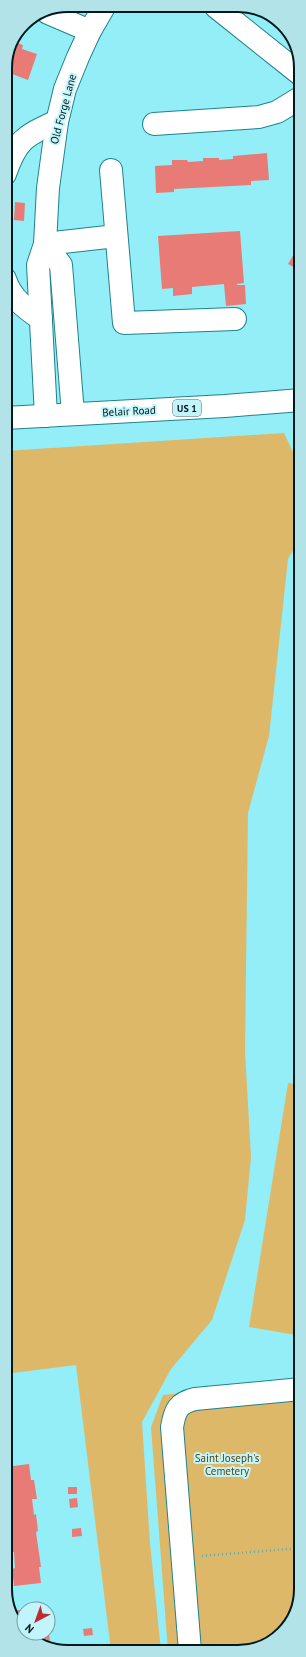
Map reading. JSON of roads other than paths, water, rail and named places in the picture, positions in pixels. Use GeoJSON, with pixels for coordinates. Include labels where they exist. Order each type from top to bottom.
{"type":"FeatureCollection","features":[{"type":"Feature","properties":{"kind":"main road","name":"Old Forge Lane"},"geometry":{"type":"LineString","coordinates":[[46,416],[38,265],[45,244],[48,188],[57,121],[66,89],[90,31],[101,12]]}},
{"type":"Feature","properties":{"kind":"main road"},"geometry":{"type":"LineString","coordinates":[[222,12],[294,69]]}},
{"type":"Feature","properties":{"kind":"main road"},"geometry":{"type":"LineString","coordinates":[[52,15],[90,31]]}},
{"type":"Feature","properties":{"kind":"main road"},"geometry":{"type":"LineString","coordinates":[[154,124],[259,117],[277,112],[294,102]]}},
{"type":"Feature","properties":{"kind":"main road"},"geometry":{"type":"LineString","coordinates":[[12,155],[20,143],[30,134],[57,121]]}},
{"type":"Feature","properties":{"kind":"main road"},"geometry":{"type":"LineString","coordinates":[[111,170],[124,323],[235,319]]}},
{"type":"Feature","properties":{"kind":"main road"},"geometry":{"type":"LineString","coordinates":[[73,414],[61,266],[45,244],[116,236]]}},
{"type":"Feature","properties":{"kind":"main road"},"geometry":{"type":"LineString","coordinates":[[12,294],[16,299],[41,319]]}},
{"type":"Feature","properties":{"kind":"main road","name":"Belair Road"},"geometry":{"type":"LineString","coordinates":[[12,418],[225,406],[294,401]]}},
{"type":"Feature","properties":{"kind":"main road"},"geometry":{"type":"LineString","coordinates":[[189,1645],[172,1427],[174,1414],[184,1401],[294,1389]]}},
{"type":"Feature","properties":{"kind":"park label","name":"Saint Joseph's Cemetery"},"geometry":{"type":"Point","coordinates":[227,1464]}}]}
